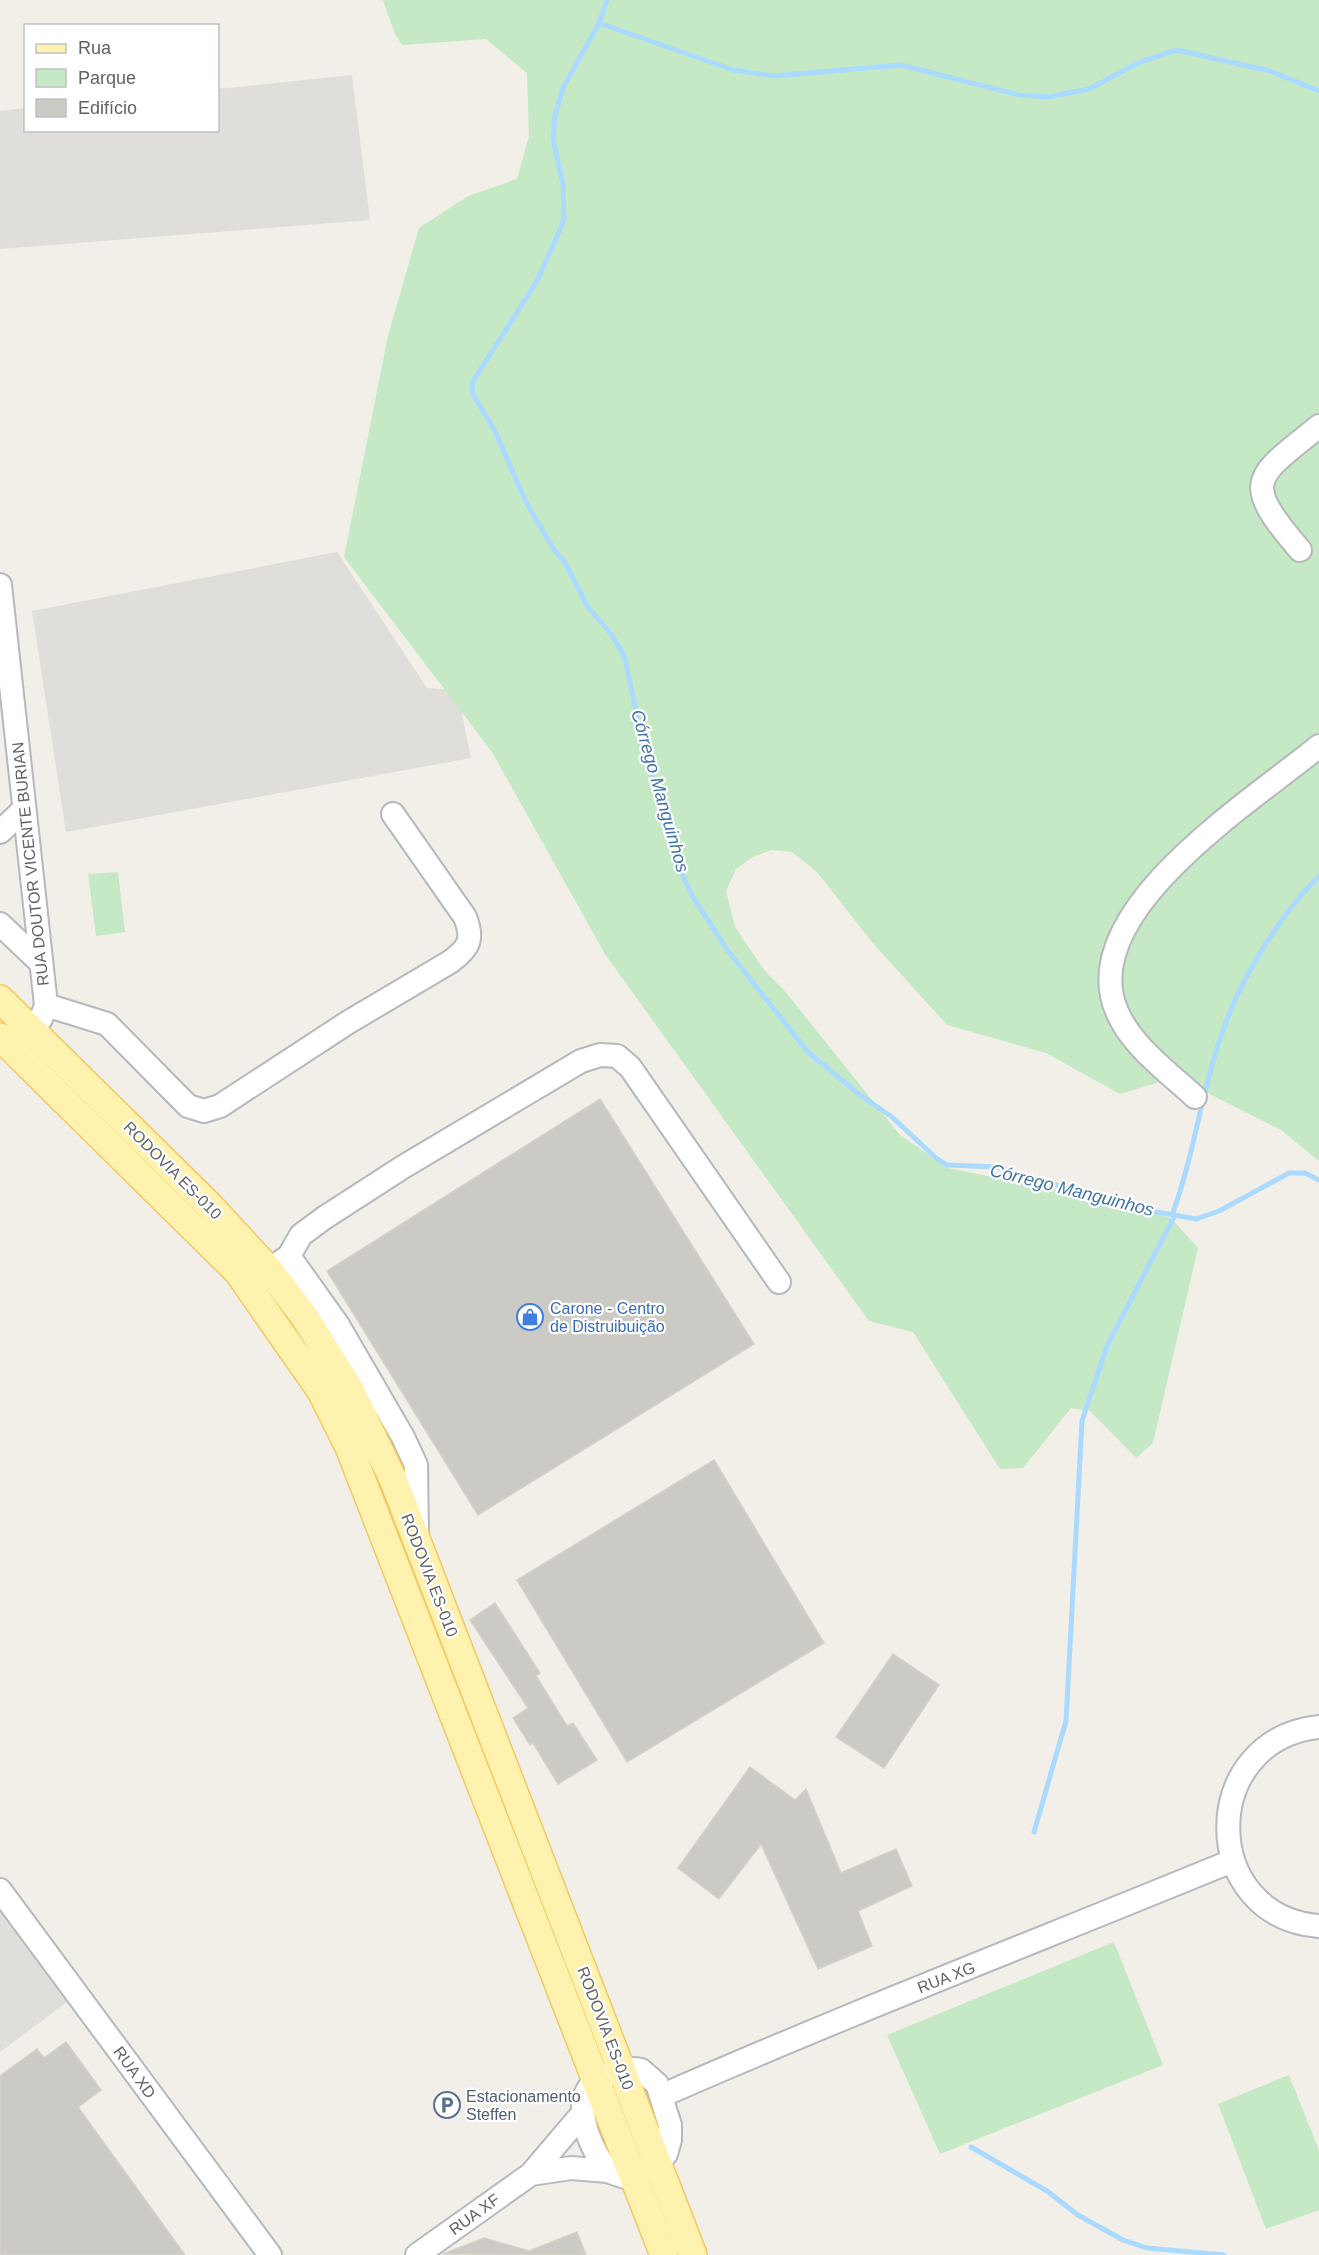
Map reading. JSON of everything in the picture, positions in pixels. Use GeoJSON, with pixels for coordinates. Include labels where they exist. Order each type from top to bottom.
{"type":"FeatureCollection","features":[{"type":"Feature","properties":{"kind":"main road","name":"RODOVIA ES-010"},"geometry":{"type":"LineString","coordinates":[[0,999],[209,1205],[279,1263],[304,1316],[350,1390],[388,1468],[622,2069],[664,2255]]}},
{"type":"Feature","properties":{"kind":"main road","name":"RODOVIA ES-010"},"geometry":{"type":"LineString","coordinates":[[0,1037],[238,1272],[321,1391],[349,1447],[597,2080],[693,2255]]}},
{"type":"Feature","properties":{"kind":"street"},"geometry":{"type":"LineString","coordinates":[[1300,550],[1275,521],[1263,496],[1261,480],[1267,468],[1319,426]]}},
{"type":"Feature","properties":{"kind":"street","name":"RUA DOUTOR VICENTE BURIAN"},"geometry":{"type":"LineString","coordinates":[[0,585],[46,1005],[35,1034]]}},
{"type":"Feature","properties":{"kind":"street"},"geometry":{"type":"LineString","coordinates":[[1195,1097],[1143,1050],[1117,1009],[1111,980],[1116,944],[1147,895],[1179,858],[1319,746]]}},
{"type":"Feature","properties":{"kind":"street"},"geometry":{"type":"LineString","coordinates":[[0,832],[24,810]]}},
{"type":"Feature","properties":{"kind":"street"},"geometry":{"type":"LineString","coordinates":[[46,1005],[107,1024],[188,1106],[204,1111],[220,1106],[347,1023],[465,951],[471,932],[465,917],[393,814]]}},
{"type":"Feature","properties":{"kind":"street"},"geometry":{"type":"LineString","coordinates":[[0,924],[40,962]]}},
{"type":"Feature","properties":{"kind":"street"},"geometry":{"type":"LineString","coordinates":[[279,1263],[306,1231],[403,1167],[581,1061],[600,1055],[616,1056],[630,1067],[779,1282]]}},
{"type":"Feature","properties":{"kind":"street"},"geometry":{"type":"LineString","coordinates":[[1319,1727],[1300,1729],[1270,1743],[1246,1766],[1231,1795],[1226,1828],[1232,1861],[1249,1890],[1274,1912],[1304,1924],[1319,1926]]}},
{"type":"Feature","properties":{"kind":"street","name":"RUA XG"},"geometry":{"type":"LineString","coordinates":[[661,2096],[826,2024],[1006,1954],[1232,1861]]}},
{"type":"Feature","properties":{"kind":"street","name":"RUA XD"},"geometry":{"type":"LineString","coordinates":[[0,1890],[270,2255]]}},
{"type":"Feature","properties":{"kind":"street"},"geometry":{"type":"LineString","coordinates":[[597,2080],[622,2069],[641,2070],[650,2075],[661,2096],[670,2125],[670,2140],[666,2154],[646,2169]]}},
{"type":"Feature","properties":{"kind":"street","name":"RUA XF"},"geometry":{"type":"LineString","coordinates":[[417,2255],[531,2174],[583,2113],[586,2094],[597,2080]]}},
{"type":"Feature","properties":{"kind":"street"},"geometry":{"type":"LineString","coordinates":[[583,2113],[584,2122],[607,2171]]}},
{"type":"Feature","properties":{"kind":"street","name":"RUA XF"},"geometry":{"type":"LineString","coordinates":[[531,2174],[571,2168],[607,2171],[615,2176],[646,2169]]}},
{"type":"Feature","properties":{"kind":"shaded area"},"geometry":{"type":"Polygon","coordinates":[[[352,75],[370,220],[0,249],[0,111],[24,108],[24,132],[219,132],[219,89],[352,75]]]}},
{"type":"Feature","properties":{"kind":"shaded area"},"geometry":{"type":"Polygon","coordinates":[[[337,552],[427,688],[457,690],[471,758],[66,832],[32,611],[337,552]]]}},
{"type":"Feature","properties":{"kind":"shaded area"},"geometry":{"type":"Polygon","coordinates":[[[0,1910],[67,2002],[0,2052],[0,1910]]]}},
{"type":"Feature","properties":{"kind":"green space"},"geometry":{"type":"Polygon","coordinates":[[[383,0],[1319,0],[1319,1161],[1281,1130],[1192,1085],[1169,1079],[1120,1094],[1046,1053],[947,1025],[871,941],[817,872],[792,852],[771,850],[753,857],[736,869],[726,891],[735,927],[764,970],[784,990],[900,1135],[948,1168],[1099,1199],[1171,1218],[1198,1248],[1153,1443],[1136,1458],[1090,1411],[1071,1408],[1023,1468],[1000,1469],[913,1332],[869,1321],[605,954],[492,752],[344,557],[388,336],[419,228],[468,196],[517,179],[529,136],[527,73],[486,39],[402,45],[395,34],[383,0]]]}},
{"type":"Feature","properties":{"kind":"green space"},"geometry":{"type":"Polygon","coordinates":[[[118,872],[125,932],[96,936],[88,874],[118,872]]]}},
{"type":"Feature","properties":{"kind":"green space"},"geometry":{"type":"Polygon","coordinates":[[[1114,1942],[1163,2065],[940,2154],[887,2035],[1114,1942]]]}},
{"type":"Feature","properties":{"kind":"green space"},"geometry":{"type":"Polygon","coordinates":[[[1289,2075],[1319,2150],[1319,2210],[1266,2229],[1218,2104],[1289,2075]]]}},
{"type":"Feature","properties":{"kind":"building"},"geometry":{"type":"Polygon","coordinates":[[[600,1099],[754,1344],[478,1515],[327,1271],[600,1099]]]}},
{"type":"Feature","properties":{"kind":"building"},"geometry":{"type":"Polygon","coordinates":[[[714,1460],[824,1643],[627,1762],[517,1580],[714,1460]]]}},
{"type":"Feature","properties":{"kind":"building"},"geometry":{"type":"Polygon","coordinates":[[[495,1603],[540,1673],[536,1676],[567,1726],[573,1723],[597,1760],[558,1784],[533,1743],[530,1745],[513,1718],[528,1708],[470,1620],[495,1603]]]}},
{"type":"Feature","properties":{"kind":"building"},"geometry":{"type":"Polygon","coordinates":[[[893,1654],[939,1685],[884,1768],[836,1737],[893,1654]]]}},
{"type":"Feature","properties":{"kind":"building"},"geometry":{"type":"Polygon","coordinates":[[[750,1767],[795,1800],[806,1789],[841,1873],[896,1849],[912,1886],[858,1911],[872,1946],[818,1969],[761,1844],[719,1899],[678,1868],[750,1767]]]}},
{"type":"Feature","properties":{"kind":"building"},"geometry":{"type":"Polygon","coordinates":[[[66,2042],[101,2090],[78,2107],[185,2255],[0,2255],[0,2076],[37,2049],[44,2058],[66,2042]]]}},
{"type":"Feature","properties":{"kind":"building"},"geometry":{"type":"Polygon","coordinates":[[[577,2232],[586,2255],[443,2254],[484,2238],[529,2251],[577,2232]]]}},
{"type":"Feature","properties":{"kind":"waterway","name":"Córrego Manguinhos"},"geometry":{"type":"LineString","coordinates":[[607,0],[599,23],[563,88],[555,116],[553,139],[563,184],[564,218],[537,281],[472,383],[473,394],[495,431],[526,502],[554,550],[564,561],[588,607],[611,634],[624,655],[643,744],[681,872],[693,897],[728,951],[808,1052],[860,1095],[892,1117],[936,1158],[947,1165],[998,1167],[1124,1206],[1196,1219],[1219,1211],[1289,1173],[1305,1173],[1319,1180]]}},
{"type":"Feature","properties":{"kind":"waterway"},"geometry":{"type":"LineString","coordinates":[[599,23],[733,70],[774,76],[901,65],[1019,95],[1048,97],[1089,89],[1140,62],[1177,50],[1270,71],[1319,91]]}},
{"type":"Feature","properties":{"kind":"waterway"},"geometry":{"type":"LineString","coordinates":[[1172,1215],[1187,1169],[1215,1053],[1240,989],[1276,928],[1319,876]]}},
{"type":"Feature","properties":{"kind":"waterway"},"geometry":{"type":"LineString","coordinates":[[1034,1832],[1066,1721],[1082,1421],[1107,1346],[1175,1215]]}},
{"type":"Feature","properties":{"kind":"waterway"},"geometry":{"type":"LineString","coordinates":[[971,2147],[1047,2191],[1078,2215],[1123,2240],[1147,2248],[1224,2255]]}},
{"type":"Feature","properties":{"kind":"place","name":"Carone - Centro de Distruibuição"},"geometry":{"type":"Point","coordinates":[530,1317]}},
{"type":"Feature","properties":{"kind":"place","name":"Estacionamento Steffen"},"geometry":{"type":"Point","coordinates":[447,2105]}}]}
